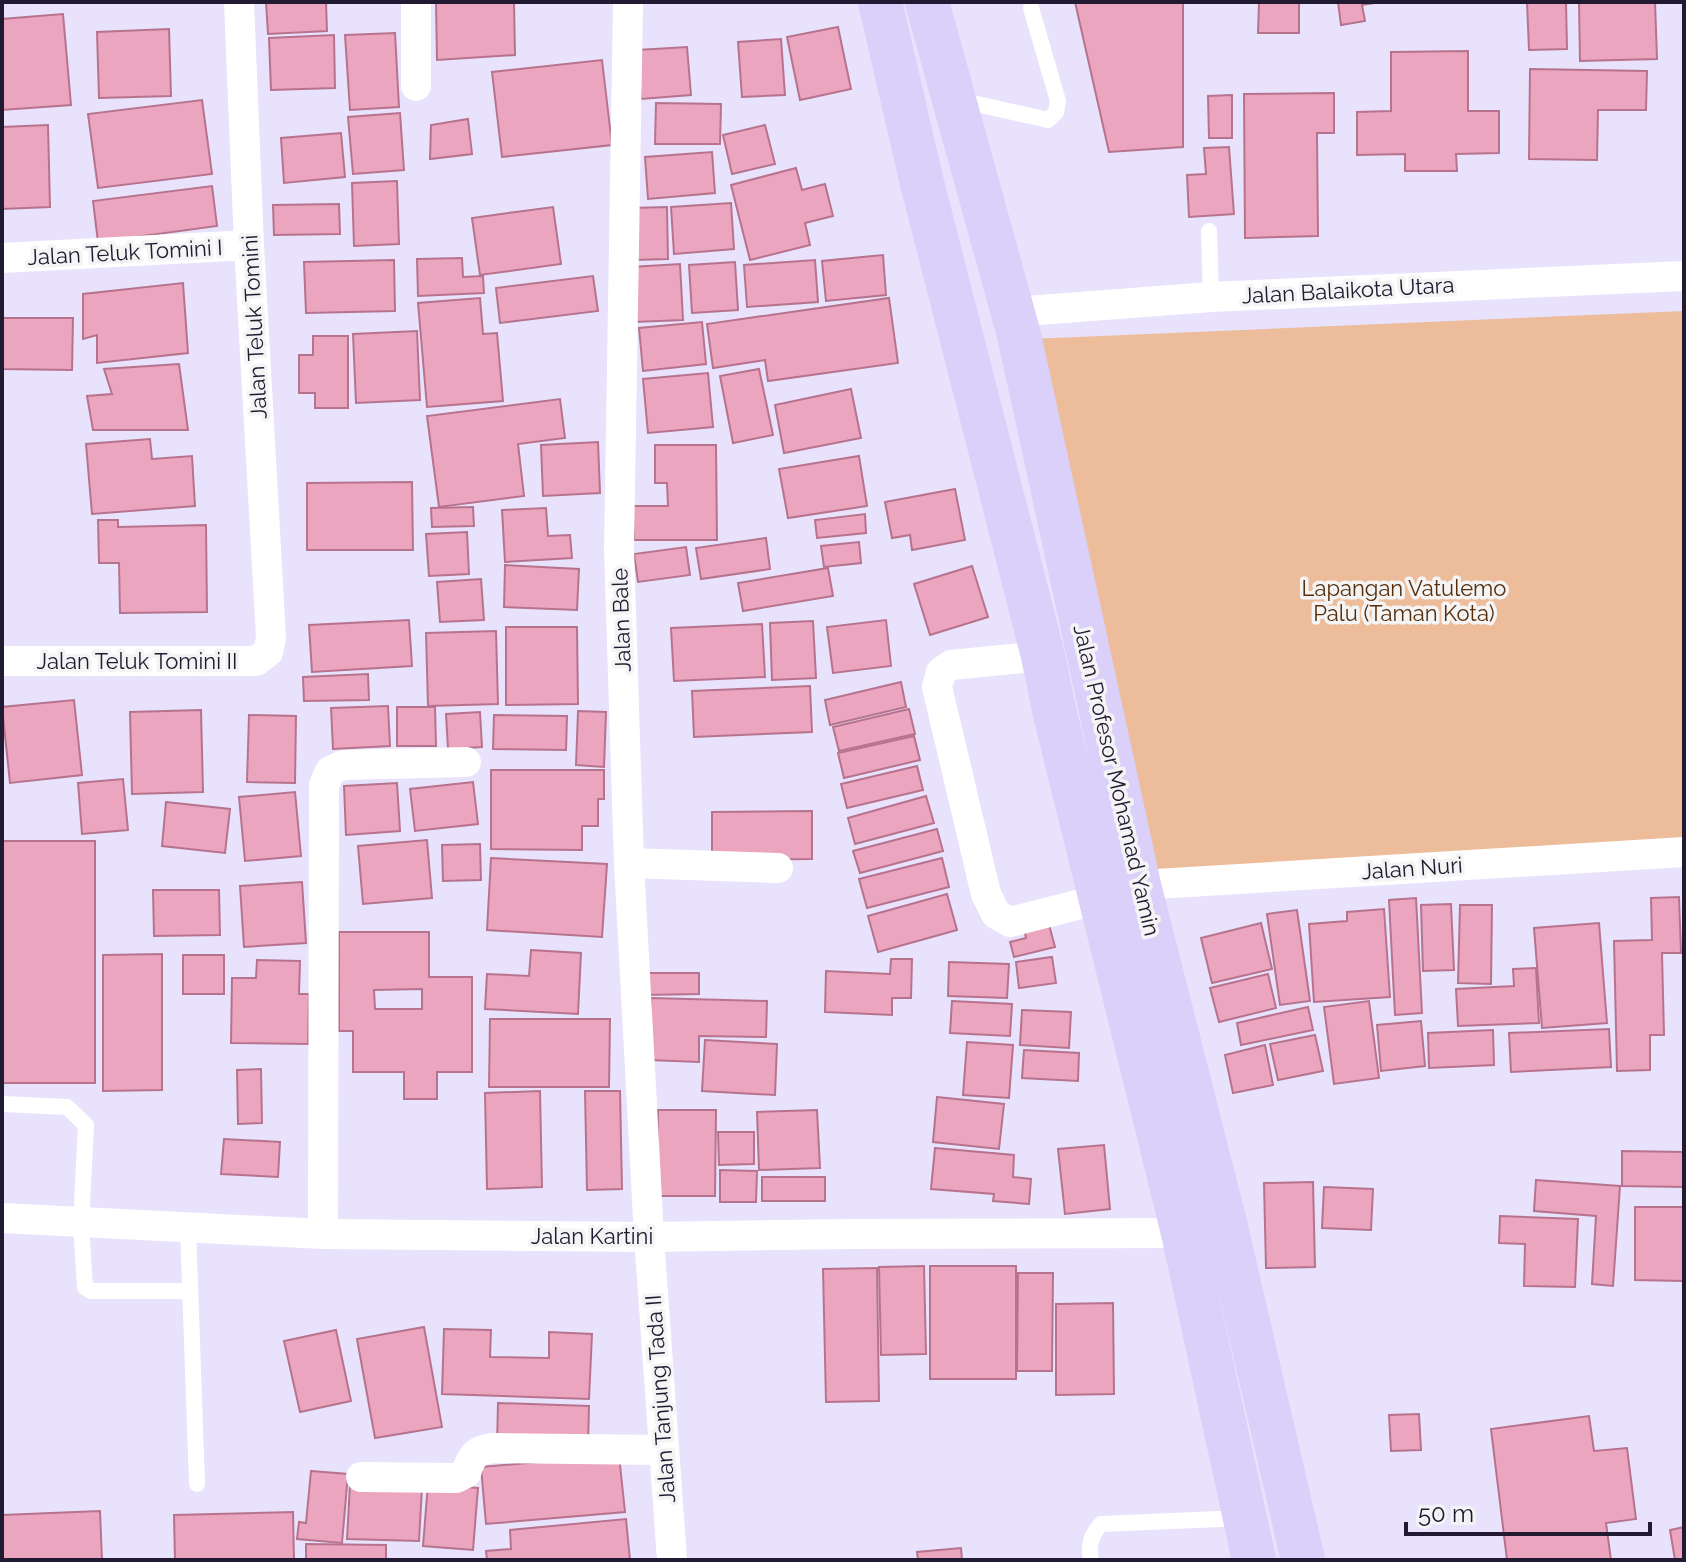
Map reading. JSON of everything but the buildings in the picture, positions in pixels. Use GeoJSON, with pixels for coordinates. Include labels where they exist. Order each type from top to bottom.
{"type":"FeatureCollection","features":[{"type":"Feature","properties":{"kind":"main road","name":"Jalan Profesor Mohamad Yamin"},"geometry":{"type":"LineString","coordinates":[[880,2],[922,183],[1043,656],[1055,714],[1120,892],[1225,1223],[1303,1560]]}},
{"type":"Feature","properties":{"kind":"main road","name":"Jalan Profesor Mohamad Yamin"},"geometry":{"type":"LineString","coordinates":[[927,2],[1012,312],[1100,704],[1120,892],[1183,1233],[1254,1560]]}},
{"type":"Feature","properties":{"kind":"main road"},"geometry":{"type":"LineString","coordinates":[[1055,714],[1100,704]]}},
{"type":"Feature","properties":{"kind":"street","name":"Jalan Teluk Tomini"},"geometry":{"type":"LineString","coordinates":[[239,2],[271,638],[268,652]]}},
{"type":"Feature","properties":{"kind":"street"},"geometry":{"type":"LineString","coordinates":[[416,2],[416,86]]}},
{"type":"Feature","properties":{"kind":"street","name":"Jalan Bale"},"geometry":{"type":"LineString","coordinates":[[628,2],[619,550],[629,863],[649,1237]]}},
{"type":"Feature","properties":{"kind":"street","name":"Jalan Teluk Tomini I"},"geometry":{"type":"LineString","coordinates":[[2,258],[249,245]]}},
{"type":"Feature","properties":{"kind":"street","name":"Jalan Balaikota Utara"},"geometry":{"type":"LineString","coordinates":[[1012,312],[1211,297],[1684,276]]}},
{"type":"Feature","properties":{"kind":"street","name":"Jalan Teluk Tomini II"},"geometry":{"type":"LineString","coordinates":[[2,661],[256,661],[268,652]]}},
{"type":"Feature","properties":{"kind":"street","name":"Jalan Nuri"},"geometry":{"type":"LineString","coordinates":[[1043,656],[951,665],[941,672],[937,687],[986,894],[996,914],[1010,922],[1120,892],[1684,852]]}},
{"type":"Feature","properties":{"kind":"street"},"geometry":{"type":"LineString","coordinates":[[323,1234],[324,785],[330,771],[343,765],[466,762]]}},
{"type":"Feature","properties":{"kind":"street"},"geometry":{"type":"LineString","coordinates":[[629,863],[778,868]]}},
{"type":"Feature","properties":{"kind":"street","name":"Jalan Kartini"},"geometry":{"type":"LineString","coordinates":[[2,1218],[323,1234],[649,1237],[1183,1233]]}},
{"type":"Feature","properties":{"kind":"street","name":"Jalan Tanjung Tada II"},"geometry":{"type":"LineString","coordinates":[[649,1237],[672,1560]]}},
{"type":"Feature","properties":{"kind":"street"},"geometry":{"type":"LineString","coordinates":[[361,1477],[456,1478],[466,1473],[470,1458],[480,1450],[493,1448],[664,1450]]}},
{"type":"Feature","properties":{"kind":"lane"},"geometry":{"type":"LineString","coordinates":[[954,98],[1048,120],[1056,112],[1058,101],[1031,8]]}},
{"type":"Feature","properties":{"kind":"lane"},"geometry":{"type":"LineString","coordinates":[[1209,231],[1211,297]]}},
{"type":"Feature","properties":{"kind":"lane"},"geometry":{"type":"LineString","coordinates":[[2,1104],[67,1107],[86,1125],[81,1223],[85,1287],[91,1291],[190,1291]]}},
{"type":"Feature","properties":{"kind":"lane"},"geometry":{"type":"LineString","coordinates":[[188,1228],[197,1484]]}},
{"type":"Feature","properties":{"kind":"lane"},"geometry":{"type":"LineString","coordinates":[[1091,1560],[1088,1548],[1092,1535],[1101,1524],[1246,1518]]}},
{"type":"Feature","properties":{"kind":"green space","name":"Lapangan Vatulemo Palu (Taman Kota)"},"geometry":{"type":"Polygon","coordinates":[[[1684,311],[1684,864],[1150,893],[1030,339],[1684,311]]]}}]}
